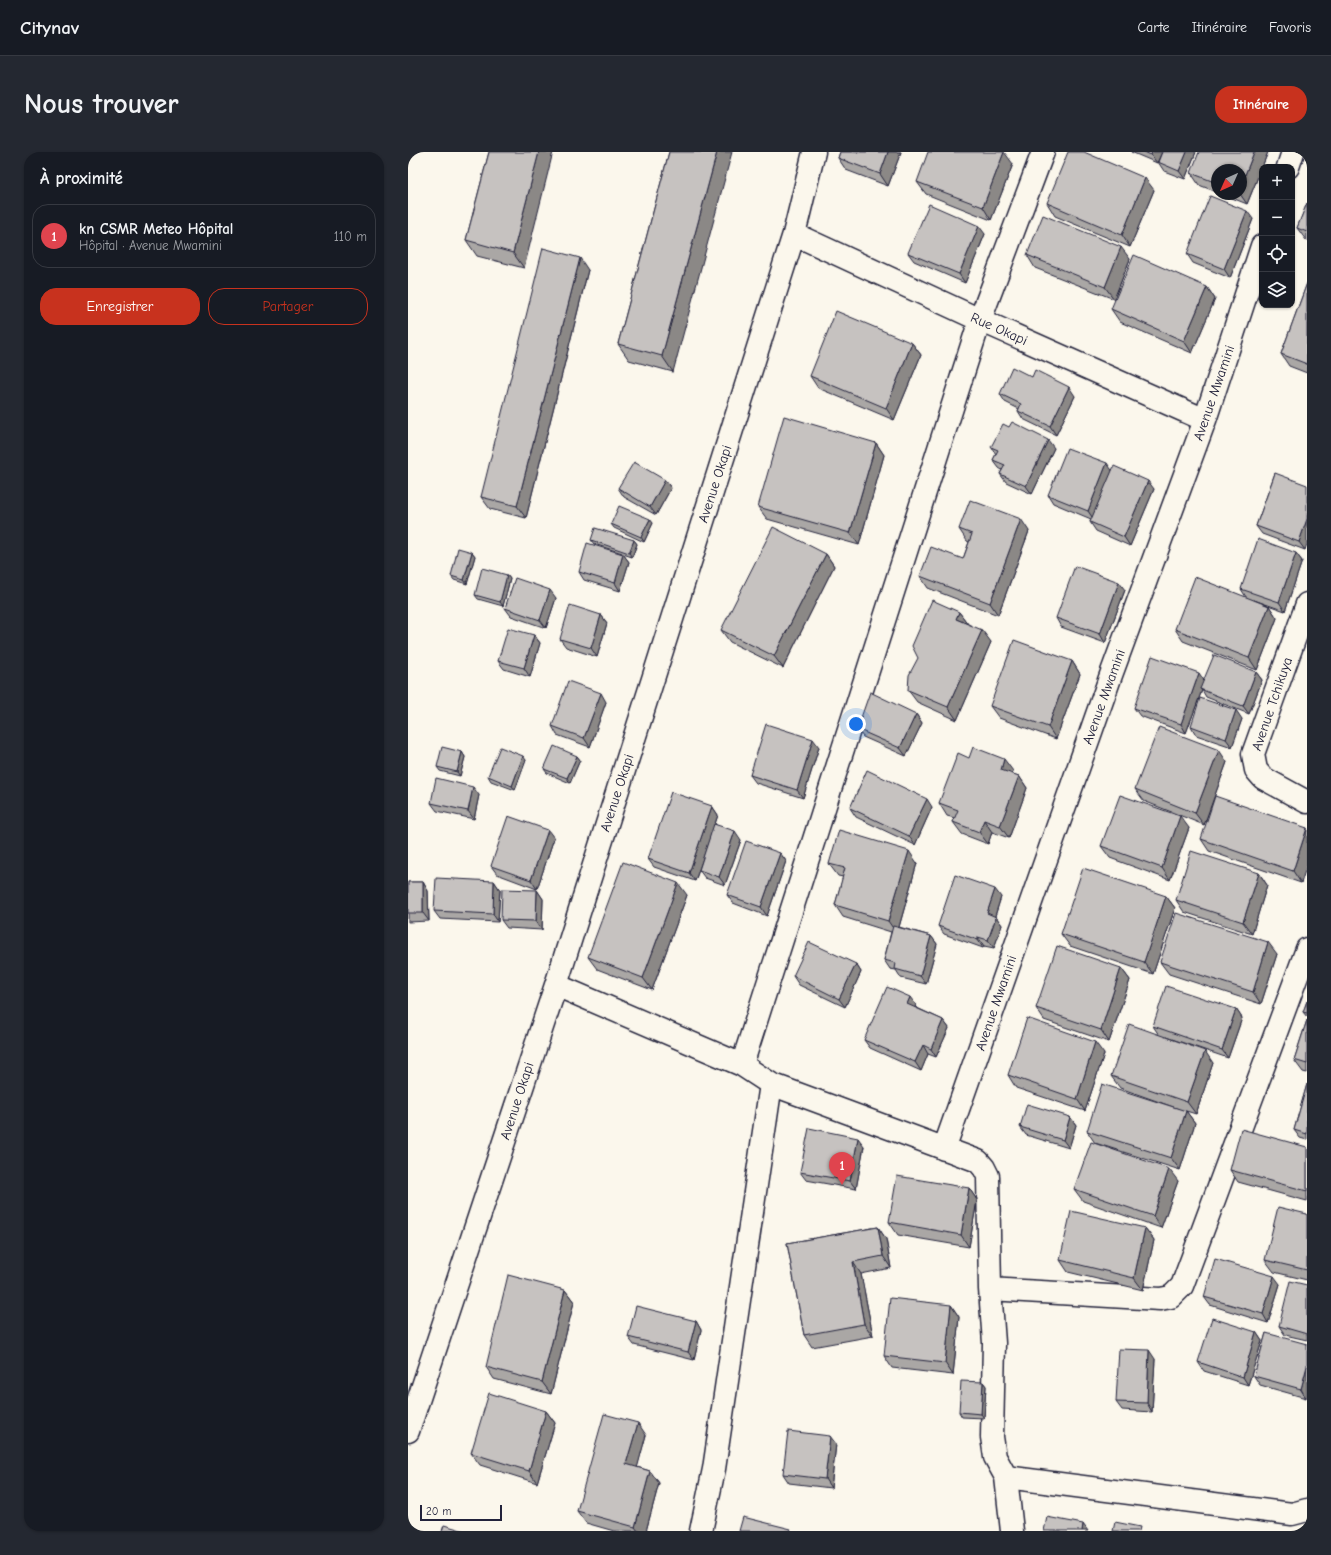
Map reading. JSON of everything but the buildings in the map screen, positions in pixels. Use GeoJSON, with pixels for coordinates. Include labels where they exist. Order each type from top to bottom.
{"type":"FeatureCollection","features":[{"type":"Feature","properties":{"kind":"street","name":"Avenue Okapi"},"geometry":{"type":"LineString","coordinates":[[408,1431],[556,985],[794,234],[814,152]]}},
{"type":"Feature","properties":{"kind":"street"},"geometry":{"type":"LineString","coordinates":[[742,1064],[980,320],[1043,152]]}},
{"type":"Feature","properties":{"kind":"street"},"geometry":{"type":"LineString","coordinates":[[1289,164],[1293,152]]}},
{"type":"Feature","properties":{"kind":"street","name":"Rue Okapi"},"geometry":{"type":"LineString","coordinates":[[794,234],[980,320],[1205,420]]}},
{"type":"Feature","properties":{"kind":"street","name":"Avenue Mwamini"},"geometry":{"type":"LineString","coordinates":[[944,1149],[1114,668],[1205,420],[1259,255]]}},
{"type":"Feature","properties":{"kind":"street","name":"Avenue Tchikuya"},"geometry":{"type":"LineString","coordinates":[[1307,604],[1253,754],[1256,770],[1263,778],[1307,802]]}},
{"type":"Feature","properties":{"kind":"street"},"geometry":{"type":"LineString","coordinates":[[990,1289],[1160,1299],[1171,1297],[1182,1286],[1307,949]]}},
{"type":"Feature","properties":{"kind":"street"},"geometry":{"type":"LineString","coordinates":[[556,985],[742,1064],[771,1084],[978,1161],[984,1168],[988,1176],[990,1289],[994,1343],[992,1437],[995,1457],[1006,1477],[1012,1531]]}},
{"type":"Feature","properties":{"kind":"street"},"geometry":{"type":"LineString","coordinates":[[701,1531],[714,1469],[771,1084]]}},
{"type":"Feature","properties":{"kind":"street"},"geometry":{"type":"LineString","coordinates":[[1006,1477],[1292,1514],[1307,1510]]}},
{"type":"Feature","properties":{"kind":"place","name":"kn CSMR Meteo Hôpital"},"geometry":{"type":"Point","coordinates":[842,1185]}}]}
